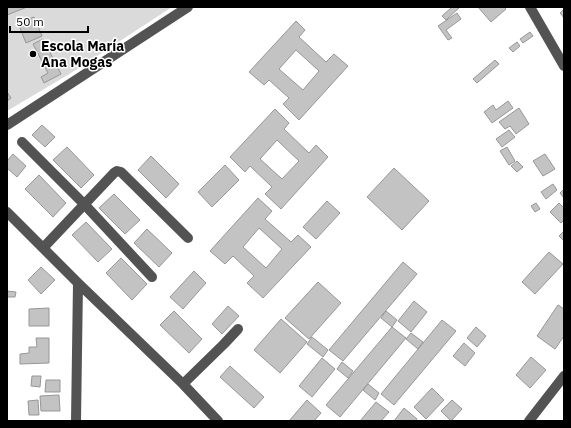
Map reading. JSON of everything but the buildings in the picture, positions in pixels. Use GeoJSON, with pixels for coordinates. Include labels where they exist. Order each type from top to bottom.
{"type":"FeatureCollection","features":[{"type":"Feature","properties":{"kind":"street"},"geometry":{"type":"LineString","coordinates":[[7,125],[188,7]]}},
{"type":"Feature","properties":{"kind":"street"},"geometry":{"type":"LineString","coordinates":[[530,7],[564,66]]}},
{"type":"Feature","properties":{"kind":"street"},"geometry":{"type":"LineString","coordinates":[[22,142],[152,276]]}},
{"type":"Feature","properties":{"kind":"street"},"geometry":{"type":"LineString","coordinates":[[44,248],[117,171],[121,172],[188,238]]}},
{"type":"Feature","properties":{"kind":"street"},"geometry":{"type":"LineString","coordinates":[[7,212],[218,421]]}},
{"type":"Feature","properties":{"kind":"street"},"geometry":{"type":"LineString","coordinates":[[76,421],[78,283]]}},
{"type":"Feature","properties":{"kind":"street"},"geometry":{"type":"LineString","coordinates":[[182,384],[238,329]]}},
{"type":"Feature","properties":{"kind":"street"},"geometry":{"type":"LineString","coordinates":[[529,421],[564,376]]}},
{"type":"Feature","properties":{"kind":"shaded area"},"geometry":{"type":"Polygon","coordinates":[[[7,7],[172,7],[71,73],[7,111],[7,7]]]}},
{"type":"Feature","properties":{"kind":"place","name":"Escola María Ana Mogas"},"geometry":{"type":"Point","coordinates":[33,54]}}]}
